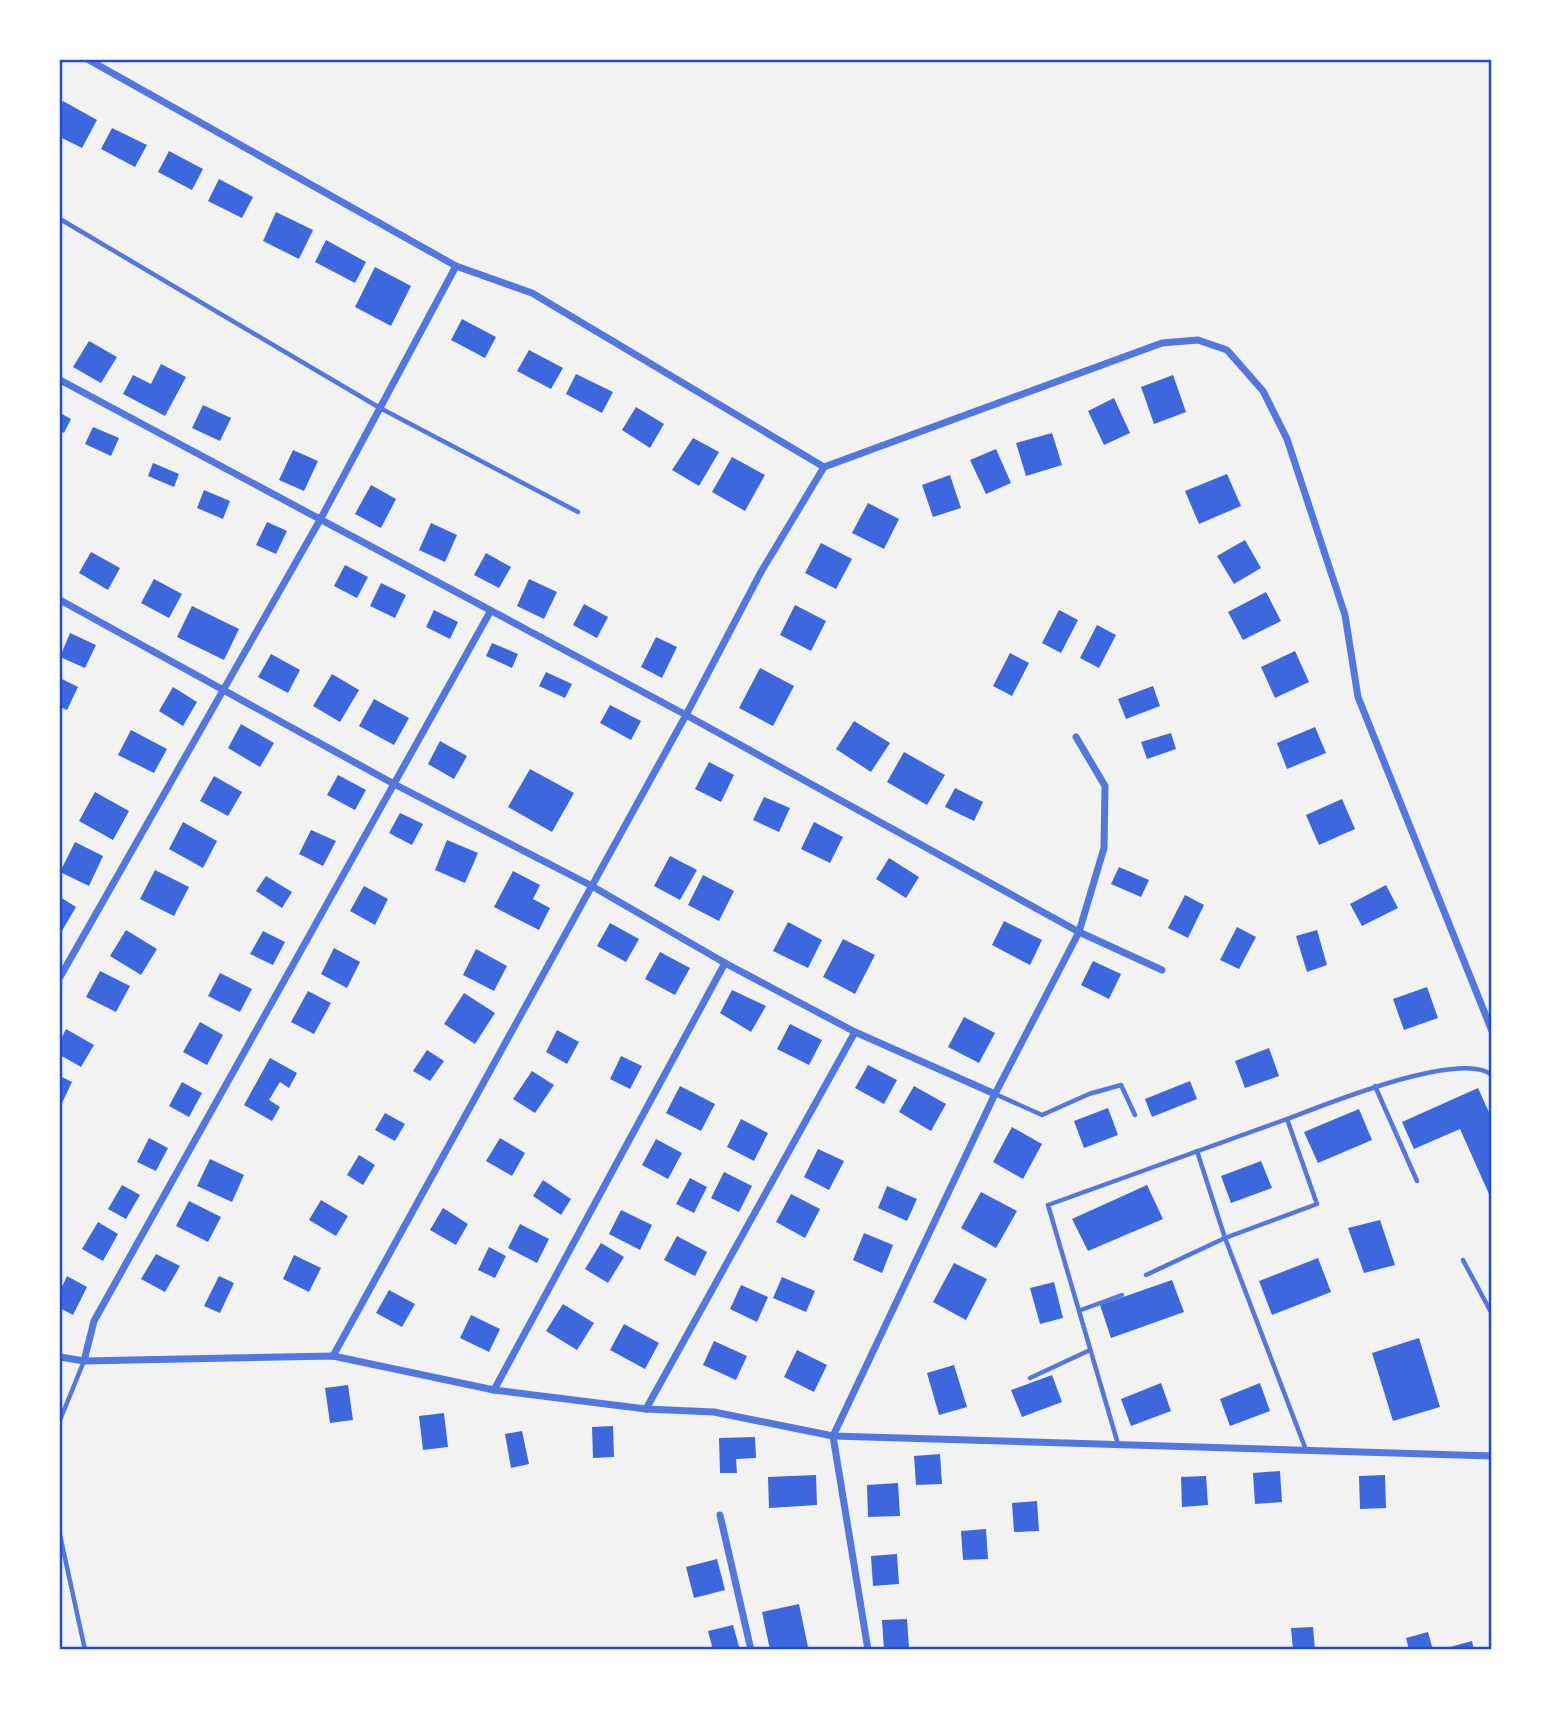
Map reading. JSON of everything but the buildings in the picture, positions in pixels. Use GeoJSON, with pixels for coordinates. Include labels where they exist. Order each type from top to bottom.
{"type":"FeatureCollection","features":[{"type":"Feature","properties":{"kind":"street"},"geometry":{"type":"LineString","coordinates":[[89,60],[456,266],[532,293],[824,467]]}},
{"type":"Feature","properties":{"kind":"street"},"geometry":{"type":"LineString","coordinates":[[60,978],[320,520],[456,266]]}},
{"type":"Feature","properties":{"kind":"street"},"geometry":{"type":"LineString","coordinates":[[333,1356],[686,715],[761,572],[824,467],[1162,343],[1198,340],[1227,350],[1264,391],[1287,439],[1345,615],[1358,697],[1492,1031]]}},
{"type":"Feature","properties":{"kind":"street"},"geometry":{"type":"LineString","coordinates":[[60,380],[686,715],[1079,932],[1162,970]]}},
{"type":"Feature","properties":{"kind":"street"},"geometry":{"type":"LineString","coordinates":[[60,600],[394,784],[590,885],[725,963],[855,1032],[995,1094]]}},
{"type":"Feature","properties":{"kind":"street"},"geometry":{"type":"LineString","coordinates":[[85,1361],[94,1321],[490,612]]}},
{"type":"Feature","properties":{"kind":"street"},"geometry":{"type":"LineString","coordinates":[[868,1650],[833,1436],[995,1094],[1079,932],[1104,848],[1105,786],[1076,737]]}},
{"type":"Feature","properties":{"kind":"street"},"geometry":{"type":"LineString","coordinates":[[494,1390],[725,963]]}},
{"type":"Feature","properties":{"kind":"street"},"geometry":{"type":"LineString","coordinates":[[646,1409],[855,1032]]}},
{"type":"Feature","properties":{"kind":"street"},"geometry":{"type":"LineString","coordinates":[[60,1357],[85,1361],[333,1356],[494,1390],[646,1409],[714,1412],[833,1436],[1492,1456]]}},
{"type":"Feature","properties":{"kind":"street"},"geometry":{"type":"LineString","coordinates":[[720,1515],[751,1650]]}},
{"type":"Feature","properties":{"kind":"lane"},"geometry":{"type":"LineString","coordinates":[[60,219],[380,408],[578,512]]}},
{"type":"Feature","properties":{"kind":"lane"},"geometry":{"type":"LineString","coordinates":[[1118,1445],[1081,1310],[1048,1205],[1375,1086],[1456,1068],[1484,1069],[1492,1075]]}},
{"type":"Feature","properties":{"kind":"lane"},"geometry":{"type":"LineString","coordinates":[[995,1094],[1042,1115],[1088,1094],[1121,1085],[1135,1115]]}},
{"type":"Feature","properties":{"kind":"lane"},"geometry":{"type":"LineString","coordinates":[[1375,1086],[1417,1181]]}},
{"type":"Feature","properties":{"kind":"lane"},"geometry":{"type":"LineString","coordinates":[[1146,1275],[1225,1238],[1317,1204],[1287,1119]]}},
{"type":"Feature","properties":{"kind":"lane"},"geometry":{"type":"LineString","coordinates":[[1197,1151],[1225,1238],[1306,1451]]}},
{"type":"Feature","properties":{"kind":"lane"},"geometry":{"type":"LineString","coordinates":[[1463,1260],[1492,1314]]}},
{"type":"Feature","properties":{"kind":"lane"},"geometry":{"type":"LineString","coordinates":[[1081,1310],[1122,1295]]}},
{"type":"Feature","properties":{"kind":"lane"},"geometry":{"type":"LineString","coordinates":[[1030,1378],[1090,1350]]}},
{"type":"Feature","properties":{"kind":"lane"},"geometry":{"type":"LineString","coordinates":[[60,1420],[85,1361]]}},
{"type":"Feature","properties":{"kind":"lane"},"geometry":{"type":"LineString","coordinates":[[60,1535],[85,1650]]}}]}
